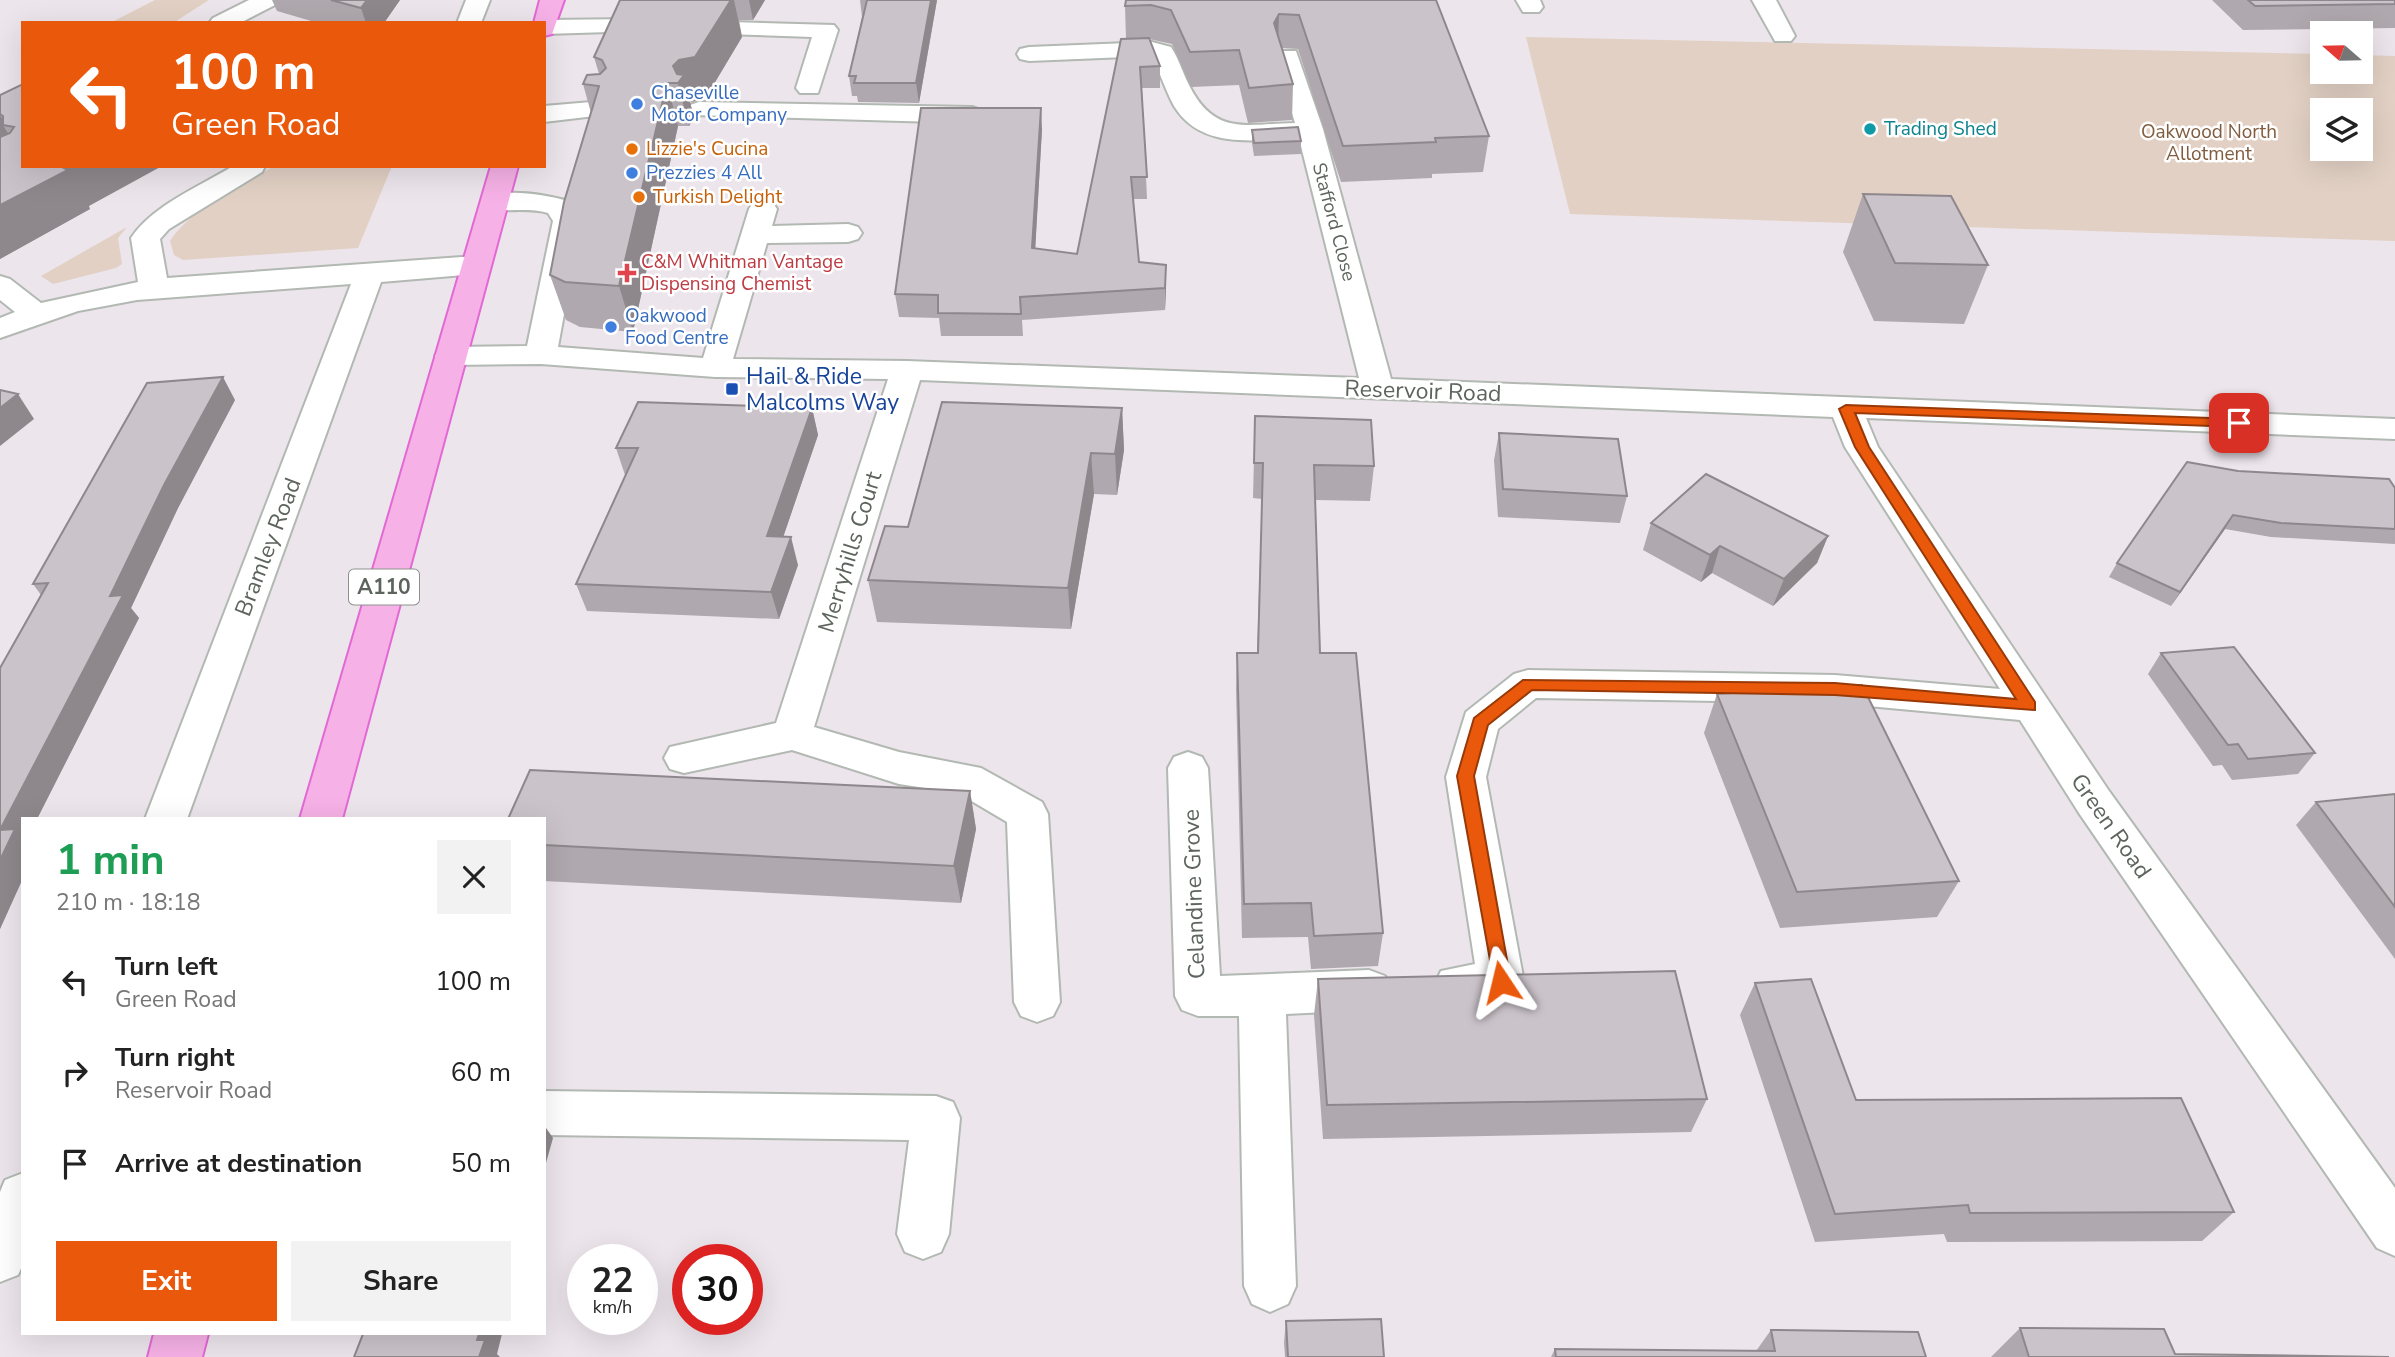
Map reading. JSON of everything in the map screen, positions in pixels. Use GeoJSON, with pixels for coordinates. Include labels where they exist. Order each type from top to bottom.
{"type":"FeatureCollection","features":[{"type":"Feature","properties":{"kind":"main road"},"geometry":{"type":"LineString","coordinates":[[546,24],[552,0]]}},
{"type":"Feature","properties":{"kind":"main road","name":"A110"},"geometry":{"type":"LineString","coordinates":[[322,817],[504,168]]}},
{"type":"Feature","properties":{"kind":"main road"},"geometry":{"type":"LineString","coordinates":[[175,1357],[181,1335]]}},
{"type":"Feature","properties":{"kind":"street"},"geometry":{"type":"LineString","coordinates":[[225,21],[267,0]]}},
{"type":"Feature","properties":{"kind":"street"},"geometry":{"type":"LineString","coordinates":[[470,21],[478,0]]}},
{"type":"Feature","properties":{"kind":"street"},"geometry":{"type":"LineString","coordinates":[[1764,0],[1783,36]]}},
{"type":"Feature","properties":{"kind":"street"},"geometry":{"type":"LineString","coordinates":[[546,28],[634,26]]}},
{"type":"Feature","properties":{"kind":"street"},"geometry":{"type":"LineString","coordinates":[[732,29],[826,30],[809,88]]}},
{"type":"Feature","properties":{"kind":"street"},"geometry":{"type":"LineString","coordinates":[[1029,54],[1152,49],[1162,52],[1175,88],[1198,123],[1223,131],[1310,130]]}},
{"type":"Feature","properties":{"kind":"street","name":"Stafford Close"},"geometry":{"type":"LineString","coordinates":[[1287,56],[1310,130],[1378,389]]}},
{"type":"Feature","properties":{"kind":"street"},"geometry":{"type":"LineString","coordinates":[[546,114],[603,109]]}},
{"type":"Feature","properties":{"kind":"street"},"geometry":{"type":"LineString","coordinates":[[699,110],[996,115]]}},
{"type":"Feature","properties":{"kind":"street"},"geometry":{"type":"LineString","coordinates":[[154,288],[145,238],[159,223],[249,168]]}},
{"type":"Feature","properties":{"kind":"street"},"geometry":{"type":"LineString","coordinates":[[495,202],[541,202],[559,207],[567,222],[541,355]]}},
{"type":"Feature","properties":{"kind":"street"},"geometry":{"type":"LineString","coordinates":[[715,368],[759,222],[848,233]]}},
{"type":"Feature","properties":{"kind":"street"},"geometry":{"type":"LineString","coordinates":[[0,329],[35,313],[82,299],[154,288],[369,275],[476,265]]}},
{"type":"Feature","properties":{"kind":"street","name":"Bramley Road"},"geometry":{"type":"LineString","coordinates":[[167,817],[369,275]]}},
{"type":"Feature","properties":{"kind":"street"},"geometry":{"type":"LineString","coordinates":[[0,285],[35,313]]}},
{"type":"Feature","properties":{"kind":"street","name":"Reservoir Road"},"geometry":{"type":"LineString","coordinates":[[451,356],[541,355],[715,368],[906,370],[2395,429]]}},
{"type":"Feature","properties":{"kind":"street","name":"Merryhills Court"},"geometry":{"type":"LineString","coordinates":[[792,735],[906,370]]}},
{"type":"Feature","properties":{"kind":"street","name":"Green Road"},"geometry":{"type":"LineString","coordinates":[[1846,409],[1862,447],[2029,706],[2395,1231]]}},
{"type":"Feature","properties":{"kind":"street","name":"Celandine Grove"},"geometry":{"type":"LineString","coordinates":[[1188,768],[1198,996],[1262,996],[1501,982],[1466,776],[1480,722],[1528,684],[1835,689],[2029,706]]}},
{"type":"Feature","properties":{"kind":"street"},"geometry":{"type":"LineString","coordinates":[[684,758],[792,735],[900,768],[967,779],[1027,814],[1037,1002]]}},
{"type":"Feature","properties":{"kind":"street"},"geometry":{"type":"LineString","coordinates":[[1262,996],[1270,1286]]}},
{"type":"Feature","properties":{"kind":"street"},"geometry":{"type":"LineString","coordinates":[[546,1113],[936,1118],[923,1234]]}},
{"type":"Feature","properties":{"kind":"street"},"geometry":{"type":"LineString","coordinates":[[0,1257],[21,1202]]}},
{"type":"Feature","properties":{"kind":"green space"},"geometry":{"type":"Polygon","coordinates":[[[155,0],[209,0],[176,21],[114,21],[155,0]]]}},
{"type":"Feature","properties":{"kind":"green space","name":"Oakwood North Allotment"},"geometry":{"type":"Polygon","coordinates":[[[1526,37],[2310,54],[2310,84],[2373,84],[2373,55],[2395,56],[2395,241],[1570,214],[1526,37]]]}},
{"type":"Feature","properties":{"kind":"green space"},"geometry":{"type":"Polygon","coordinates":[[[270,168],[391,168],[358,248],[183,260],[174,255],[170,241],[191,217],[270,168]]]}},
{"type":"Feature","properties":{"kind":"green space"},"geometry":{"type":"Polygon","coordinates":[[[127,227],[118,238],[122,264],[116,268],[53,284],[41,276],[127,227]]]}},
{"type":"Feature","properties":{"kind":"building"},"geometry":{"type":"Polygon","coordinates":[[[331,0],[367,0],[361,8],[331,0]]]}},
{"type":"Feature","properties":{"kind":"building"},"geometry":{"type":"Polygon","coordinates":[[[620,0],[731,0],[695,57],[679,60],[673,66],[677,74],[684,75],[678,83],[667,83],[619,286],[565,282],[550,275],[564,202],[599,86],[583,84],[587,75],[600,74],[606,68],[602,60],[594,57],[620,0]]]}},
{"type":"Feature","properties":{"kind":"building"},"geometry":{"type":"Polygon","coordinates":[[[867,0],[931,0],[916,83],[854,83],[856,76],[849,76],[867,0]]]}},
{"type":"Feature","properties":{"kind":"building"},"geometry":{"type":"Polygon","coordinates":[[[1126,0],[1436,0],[1489,136],[1435,138],[1436,142],[1343,146],[1299,15],[1279,14],[1274,23],[1293,84],[1249,88],[1239,50],[1190,52],[1171,10],[1151,5],[1125,6],[1126,0]]]}},
{"type":"Feature","properties":{"kind":"building"},"geometry":{"type":"Polygon","coordinates":[[[2248,0],[2395,0],[2395,4],[2255,6],[2248,0]]]}},
{"type":"Feature","properties":{"kind":"building"},"geometry":{"type":"Polygon","coordinates":[[[1149,38],[1160,66],[1140,67],[1147,177],[1131,177],[1139,262],[1166,265],[1165,288],[1020,297],[1021,314],[938,313],[938,295],[895,294],[921,108],[1041,108],[1032,248],[1077,254],[1121,39],[1149,38]]]}},
{"type":"Feature","properties":{"kind":"building"},"geometry":{"type":"Polygon","coordinates":[[[21,85],[21,168],[68,170],[0,205],[0,137],[10,133],[14,127],[3,125],[0,95],[21,85]]]}},
{"type":"Feature","properties":{"kind":"building"},"geometry":{"type":"Polygon","coordinates":[[[1298,127],[1301,141],[1254,143],[1252,130],[1298,127]]]}},
{"type":"Feature","properties":{"kind":"building"},"geometry":{"type":"Polygon","coordinates":[[[1863,194],[1951,196],[1988,265],[1895,263],[1863,194]]]}},
{"type":"Feature","properties":{"kind":"building"},"geometry":{"type":"Polygon","coordinates":[[[223,377],[164,485],[110,596],[123,595],[0,830],[0,668],[48,583],[33,584],[147,383],[223,377]]]}},
{"type":"Feature","properties":{"kind":"building"},"geometry":{"type":"Polygon","coordinates":[[[0,390],[18,394],[0,408],[0,390]]]}},
{"type":"Feature","properties":{"kind":"building"},"geometry":{"type":"Polygon","coordinates":[[[638,402],[812,408],[767,536],[791,537],[771,592],[576,584],[638,448],[616,448],[638,402]]]}},
{"type":"Feature","properties":{"kind":"building"},"geometry":{"type":"Polygon","coordinates":[[[942,402],[1122,408],[1115,454],[1091,453],[1068,588],[868,580],[885,526],[908,527],[942,402]]]}},
{"type":"Feature","properties":{"kind":"building"},"geometry":{"type":"Polygon","coordinates":[[[1255,416],[1371,420],[1374,466],[1314,465],[1320,653],[1356,653],[1383,933],[1314,936],[1311,903],[1244,904],[1237,653],[1258,653],[1263,463],[1254,463],[1255,416]]]}},
{"type":"Feature","properties":{"kind":"building"},"geometry":{"type":"Polygon","coordinates":[[[1499,433],[1618,439],[1627,496],[1503,489],[1499,433]]]}},
{"type":"Feature","properties":{"kind":"building"},"geometry":{"type":"Polygon","coordinates":[[[2187,462],[2238,471],[2389,479],[2395,488],[2395,529],[2281,523],[2233,515],[2180,592],[2117,563],[2187,462]]]}},
{"type":"Feature","properties":{"kind":"building"},"geometry":{"type":"Polygon","coordinates":[[[1706,474],[1828,536],[1784,579],[1720,546],[1710,555],[1651,523],[1706,474]]]}},
{"type":"Feature","properties":{"kind":"building"},"geometry":{"type":"Polygon","coordinates":[[[2234,647],[2315,753],[2248,759],[2238,744],[2228,745],[2161,653],[2234,647]]]}},
{"type":"Feature","properties":{"kind":"building"},"geometry":{"type":"Polygon","coordinates":[[[1862,685],[1959,881],[1797,892],[1717,694],[1862,685]]]}},
{"type":"Feature","properties":{"kind":"building"},"geometry":{"type":"Polygon","coordinates":[[[530,770],[970,791],[954,866],[546,845],[546,817],[509,817],[530,770]]]}},
{"type":"Feature","properties":{"kind":"building"},"geometry":{"type":"Polygon","coordinates":[[[2395,794],[2395,907],[2316,802],[2395,794]]]}},
{"type":"Feature","properties":{"kind":"building"},"geometry":{"type":"Polygon","coordinates":[[[15,829],[0,860],[0,830],[15,829]]]}},
{"type":"Feature","properties":{"kind":"building"},"geometry":{"type":"Polygon","coordinates":[[[1675,971],[1707,1099],[1327,1105],[1318,979],[1675,971]]]}},
{"type":"Feature","properties":{"kind":"building"},"geometry":{"type":"Polygon","coordinates":[[[1811,979],[1856,1100],[2181,1098],[2234,1212],[1970,1213],[1968,1205],[1835,1214],[1755,983],[1811,979]]]}},
{"type":"Feature","properties":{"kind":"building"},"geometry":{"type":"Polygon","coordinates":[[[1381,1319],[1384,1357],[1288,1357],[1286,1321],[1381,1319]]]}},
{"type":"Feature","properties":{"kind":"building"},"geometry":{"type":"Polygon","coordinates":[[[2020,1328],[2164,1329],[2175,1354],[2389,1357],[2029,1357],[2020,1328]]]}},
{"type":"Feature","properties":{"kind":"building"},"geometry":{"type":"Polygon","coordinates":[[[1771,1330],[1918,1332],[1926,1357],[1556,1357],[1555,1349],[1775,1351],[1771,1330]]]}},
{"type":"Feature","properties":{"kind":"building"},"geometry":{"type":"Polygon","coordinates":[[[363,1335],[479,1335],[477,1340],[485,1340],[479,1357],[354,1357],[363,1335]]]}},
{"type":"Feature","properties":{"kind":"place","name":"Chaseville Motor Company"},"geometry":{"type":"Point","coordinates":[637,104]}},
{"type":"Feature","properties":{"kind":"place","name":"Trading Shed"},"geometry":{"type":"Point","coordinates":[1870,129]}},
{"type":"Feature","properties":{"kind":"place","name":"Lizzie's Cucina"},"geometry":{"type":"Point","coordinates":[632,149]}},
{"type":"Feature","properties":{"kind":"place","name":"Prezzies 4 All"},"geometry":{"type":"Point","coordinates":[632,173]}},
{"type":"Feature","properties":{"kind":"place","name":"Turkish Delight"},"geometry":{"type":"Point","coordinates":[639,197]}},
{"type":"Feature","properties":{"kind":"place","name":"C&M Whitman Vantage Dispensing Chemist"},"geometry":{"type":"Point","coordinates":[627,273]}},
{"type":"Feature","properties":{"kind":"place","name":"Oakwood Food Centre"},"geometry":{"type":"Point","coordinates":[611,327]}},
{"type":"Feature","properties":{"kind":"place","name":"Hail & Ride Malcolms Way"},"geometry":{"type":"Point","coordinates":[732,389]}},
{"type":"Feature","properties":{"kind":"route"},"geometry":{"type":"LineString","coordinates":[[1501,982],[1466,776],[1480,722],[1528,684],[1835,689],[2029,706],[1862,447],[1846,409],[2239,423]]}}]}
